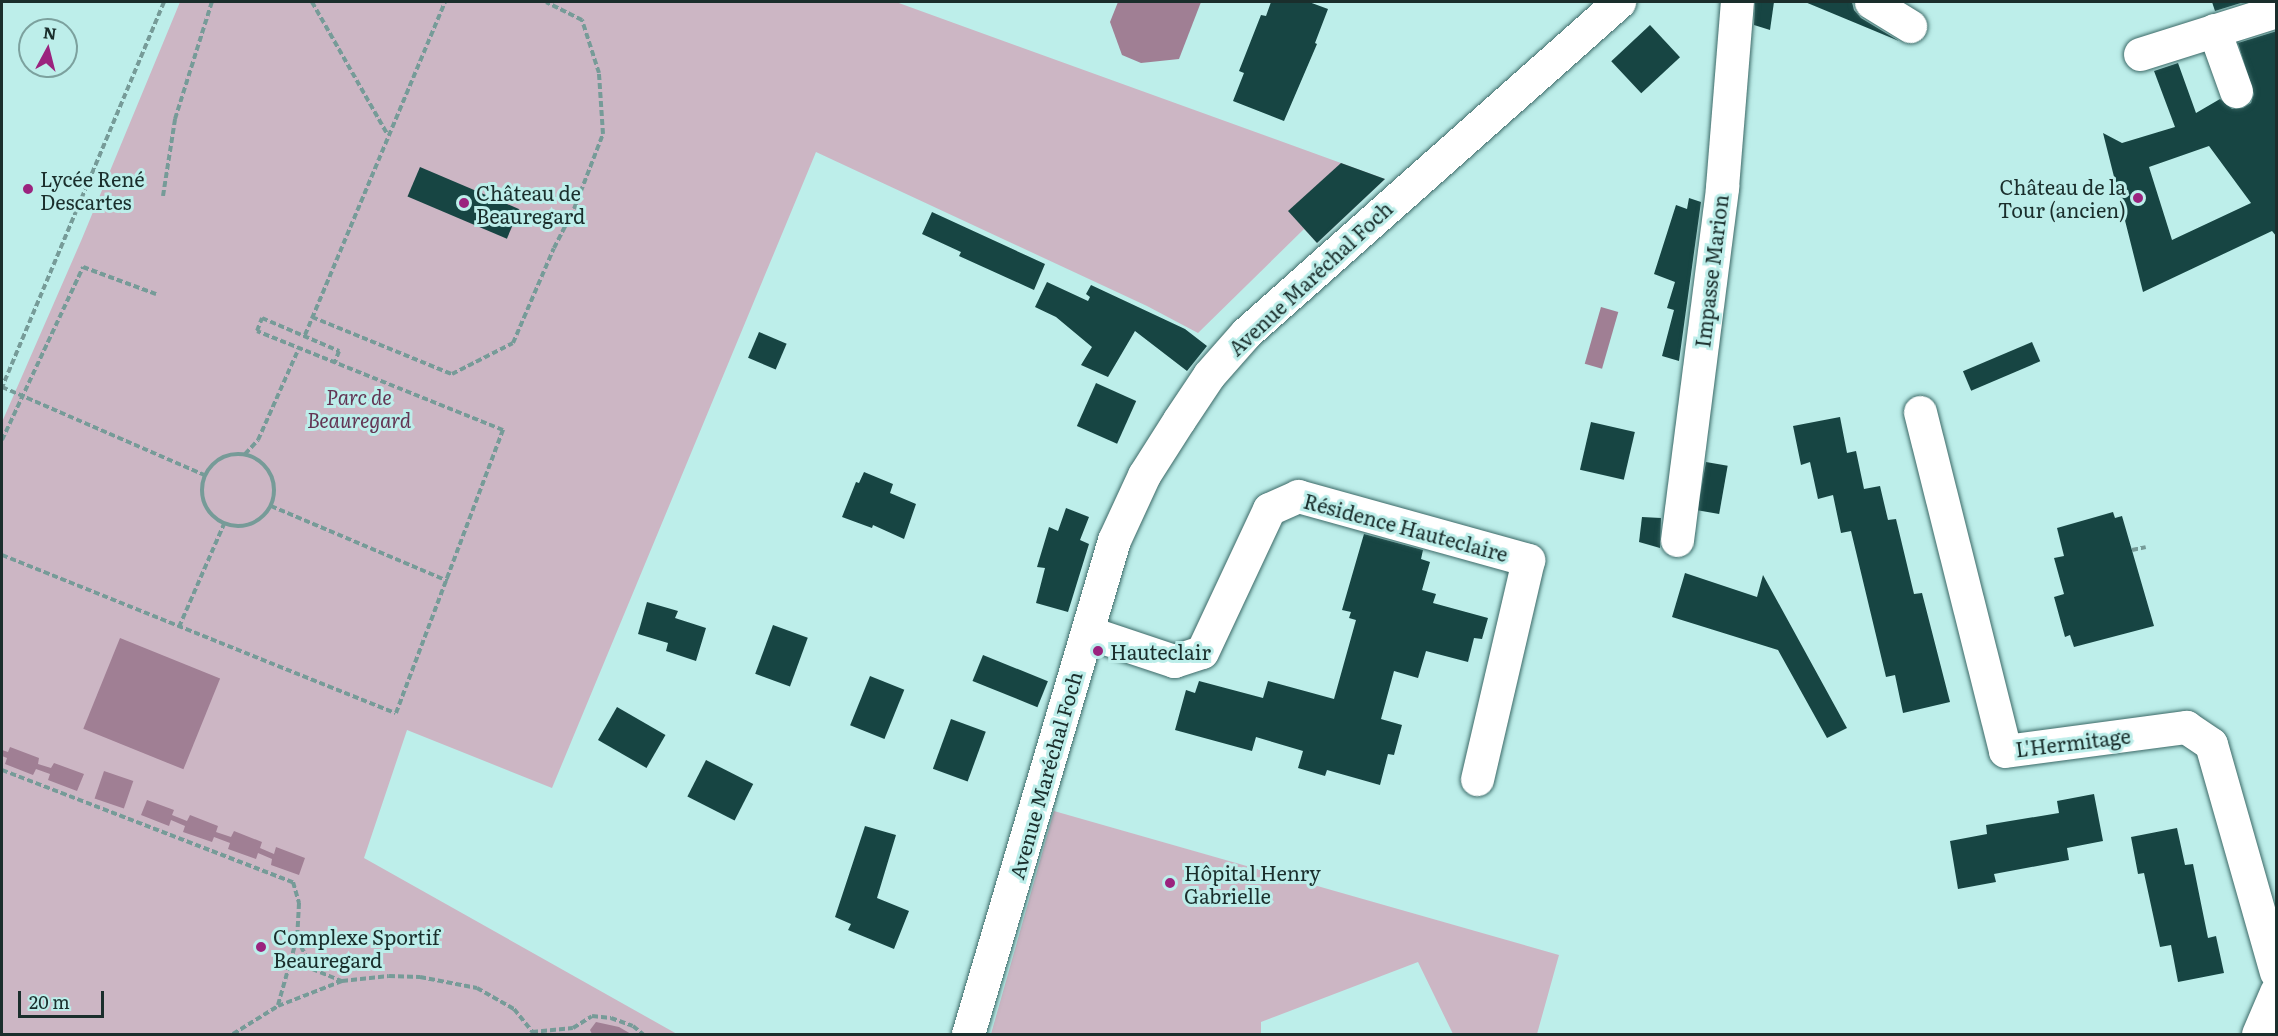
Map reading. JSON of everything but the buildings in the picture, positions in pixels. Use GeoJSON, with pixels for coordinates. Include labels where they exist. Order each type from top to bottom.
{"type":"FeatureCollection","features":[{"type":"Feature","properties":{"kind":"street","name":"Avenue Maréchal Foch"},"geometry":{"type":"LineString","coordinates":[[968,1035],[1114,540],[1144,475],[1209,375],[1246,333],[1619,2]]}},
{"type":"Feature","properties":{"kind":"street","name":"Impasse Marion"},"geometry":{"type":"LineString","coordinates":[[1677,540],[1722,187],[1737,2]]}},
{"type":"Feature","properties":{"kind":"street"},"geometry":{"type":"LineString","coordinates":[[1870,2],[1910,26]]}},
{"type":"Feature","properties":{"kind":"street"},"geometry":{"type":"LineString","coordinates":[[2139,54],[2277,11]]}},
{"type":"Feature","properties":{"kind":"street"},"geometry":{"type":"LineString","coordinates":[[2214,30],[2236,92]]}},
{"type":"Feature","properties":{"kind":"street","name":"L'Hermitage"},"geometry":{"type":"LineString","coordinates":[[1920,412],[2005,751],[2186,727],[2211,744],[2277,972]]}},
{"type":"Feature","properties":{"kind":"street","name":"Résidence Hauteclaire"},"geometry":{"type":"LineString","coordinates":[[1087,632],[1174,661],[1202,652],[1269,509],[1298,496],[1528,560],[1478,779]]}},
{"type":"Feature","properties":{"kind":"street"},"geometry":{"type":"LineString","coordinates":[[2258,1035],[2277,992]]}},
{"type":"Feature","properties":{"kind":"path"},"geometry":{"type":"LineString","coordinates":[[164,2],[2,387],[204,475]]}},
{"type":"Feature","properties":{"kind":"path"},"geometry":{"type":"LineString","coordinates":[[163,196],[175,119],[212,2]]}},
{"type":"Feature","properties":{"kind":"path"},"geometry":{"type":"LineString","coordinates":[[312,2],[388,136]]}},
{"type":"Feature","properties":{"kind":"path"},"geometry":{"type":"LineString","coordinates":[[305,335],[445,2]]}},
{"type":"Feature","properties":{"kind":"path"},"geometry":{"type":"LineString","coordinates":[[312,317],[452,374],[513,343],[554,248],[574,209],[603,134],[599,73],[582,20],[546,2]]}},
{"type":"Feature","properties":{"kind":"path"},"geometry":{"type":"LineString","coordinates":[[2,440],[20,395],[83,267],[156,294]]}},
{"type":"Feature","properties":{"kind":"path"},"geometry":{"type":"LineString","coordinates":[[2,555],[396,713],[448,581],[503,430],[257,331],[262,318],[339,351],[335,362]]}},
{"type":"Feature","properties":{"kind":"path"},"geometry":{"type":"LineString","coordinates":[[245,454],[258,440],[299,348]]}},
{"type":"Feature","properties":{"kind":"path"},"geometry":{"type":"LineString","coordinates":[[228,454],[245,454],[260,461],[271,474],[274,490],[271,506],[262,517],[251,524],[225,524],[208,513],[201,495],[204,475],[213,462],[228,454]]}},
{"type":"Feature","properties":{"kind":"path"},"geometry":{"type":"LineString","coordinates":[[271,506],[448,581]]}},
{"type":"Feature","properties":{"kind":"path"},"geometry":{"type":"LineString","coordinates":[[178,627],[225,524]]}},
{"type":"Feature","properties":{"kind":"path"},"geometry":{"type":"LineString","coordinates":[[2132,550],[2146,547]]}},
{"type":"Feature","properties":{"kind":"path"},"geometry":{"type":"LineString","coordinates":[[2,770],[292,882],[299,903],[297,938],[278,1006]]}},
{"type":"Feature","properties":{"kind":"path"},"geometry":{"type":"LineString","coordinates":[[297,938],[312,969],[342,981]]}},
{"type":"Feature","properties":{"kind":"path"},"geometry":{"type":"LineString","coordinates":[[233,1035],[278,1006],[342,981],[389,976],[420,977],[477,988],[514,1009],[533,1033],[573,1028],[592,1016],[611,1018],[633,1026],[643,1035]]}},
{"type":"Feature","properties":{"kind":"path"},"geometry":{"type":"LineString","coordinates":[[573,1028],[574,1035]]}},
{"type":"Feature","properties":{"kind":"green space","name":"Parc de Beauregard"},"geometry":{"type":"Polygon","coordinates":[[[180,2],[896,2],[1385,179],[1317,243],[1304,229],[1198,333],[1147,306],[816,152],[552,788],[407,730],[364,858],[677,1034],[2,1034],[2,422],[81,241],[180,2]]]}},
{"type":"Feature","properties":{"kind":"green space","name":"Hôpital Henry Gabrielle"},"geometry":{"type":"Polygon","coordinates":[[[1054,811],[1559,955],[1537,1034],[1453,1034],[1418,962],[1261,1022],[1261,1034],[991,1034],[1054,811]]]}},
{"type":"Feature","properties":{"kind":"shaded area"},"geometry":{"type":"Polygon","coordinates":[[[1118,2],[1201,2],[1179,59],[1141,63],[1122,55],[1110,22],[1118,2]]]}},
{"type":"Feature","properties":{"kind":"shaded area"},"geometry":{"type":"Polygon","coordinates":[[[1601,307],[1618,312],[1602,369],[1585,364],[1601,307]]]}},
{"type":"Feature","properties":{"kind":"shaded area"},"geometry":{"type":"Polygon","coordinates":[[[120,638],[220,678],[183,769],[83,729],[120,638]]]}},
{"type":"Feature","properties":{"kind":"shaded area"},"geometry":{"type":"Polygon","coordinates":[[[10,747],[39,758],[38,764],[51,768],[54,763],[84,774],[77,791],[48,780],[50,774],[36,769],[33,775],[5,764],[7,758],[2,756],[2,750],[8,752],[10,747]]]}},
{"type":"Feature","properties":{"kind":"shaded area"},"geometry":{"type":"Polygon","coordinates":[[[104,771],[133,781],[124,809],[95,798],[104,771]]]}},
{"type":"Feature","properties":{"kind":"shaded area"},"geometry":{"type":"Polygon","coordinates":[[[147,800],[174,810],[172,815],[187,821],[190,815],[218,826],[216,832],[231,837],[234,831],[262,842],[260,848],[274,854],[276,847],[305,858],[299,875],[271,865],[272,859],[258,853],[256,859],[228,849],[230,843],[214,837],[212,842],[183,832],[185,826],[171,820],[169,826],[141,815],[147,800]]]}},
{"type":"Feature","properties":{"kind":"shaded area"},"geometry":{"type":"Polygon","coordinates":[[[596,1022],[619,1027],[631,1034],[592,1034],[590,1030],[596,1022]]]}},
{"type":"Feature","properties":{"kind":"place","name":"Lycée René Descartes"},"geometry":{"type":"Point","coordinates":[28,189]}},
{"type":"Feature","properties":{"kind":"place","name":"Château de la Tour (ancien)"},"geometry":{"type":"Point","coordinates":[2138,198]}},
{"type":"Feature","properties":{"kind":"place","name":"Château de Beauregard"},"geometry":{"type":"Point","coordinates":[464,203]}},
{"type":"Feature","properties":{"kind":"place","name":"Hauteclair"},"geometry":{"type":"Point","coordinates":[1098,651]}},
{"type":"Feature","properties":{"kind":"place","name":"Hôpital Henry Gabrielle"},"geometry":{"type":"Point","coordinates":[1170,883]}},
{"type":"Feature","properties":{"kind":"place","name":"Complexe Sportif Beauregard"},"geometry":{"type":"Point","coordinates":[261,947]}}]}
